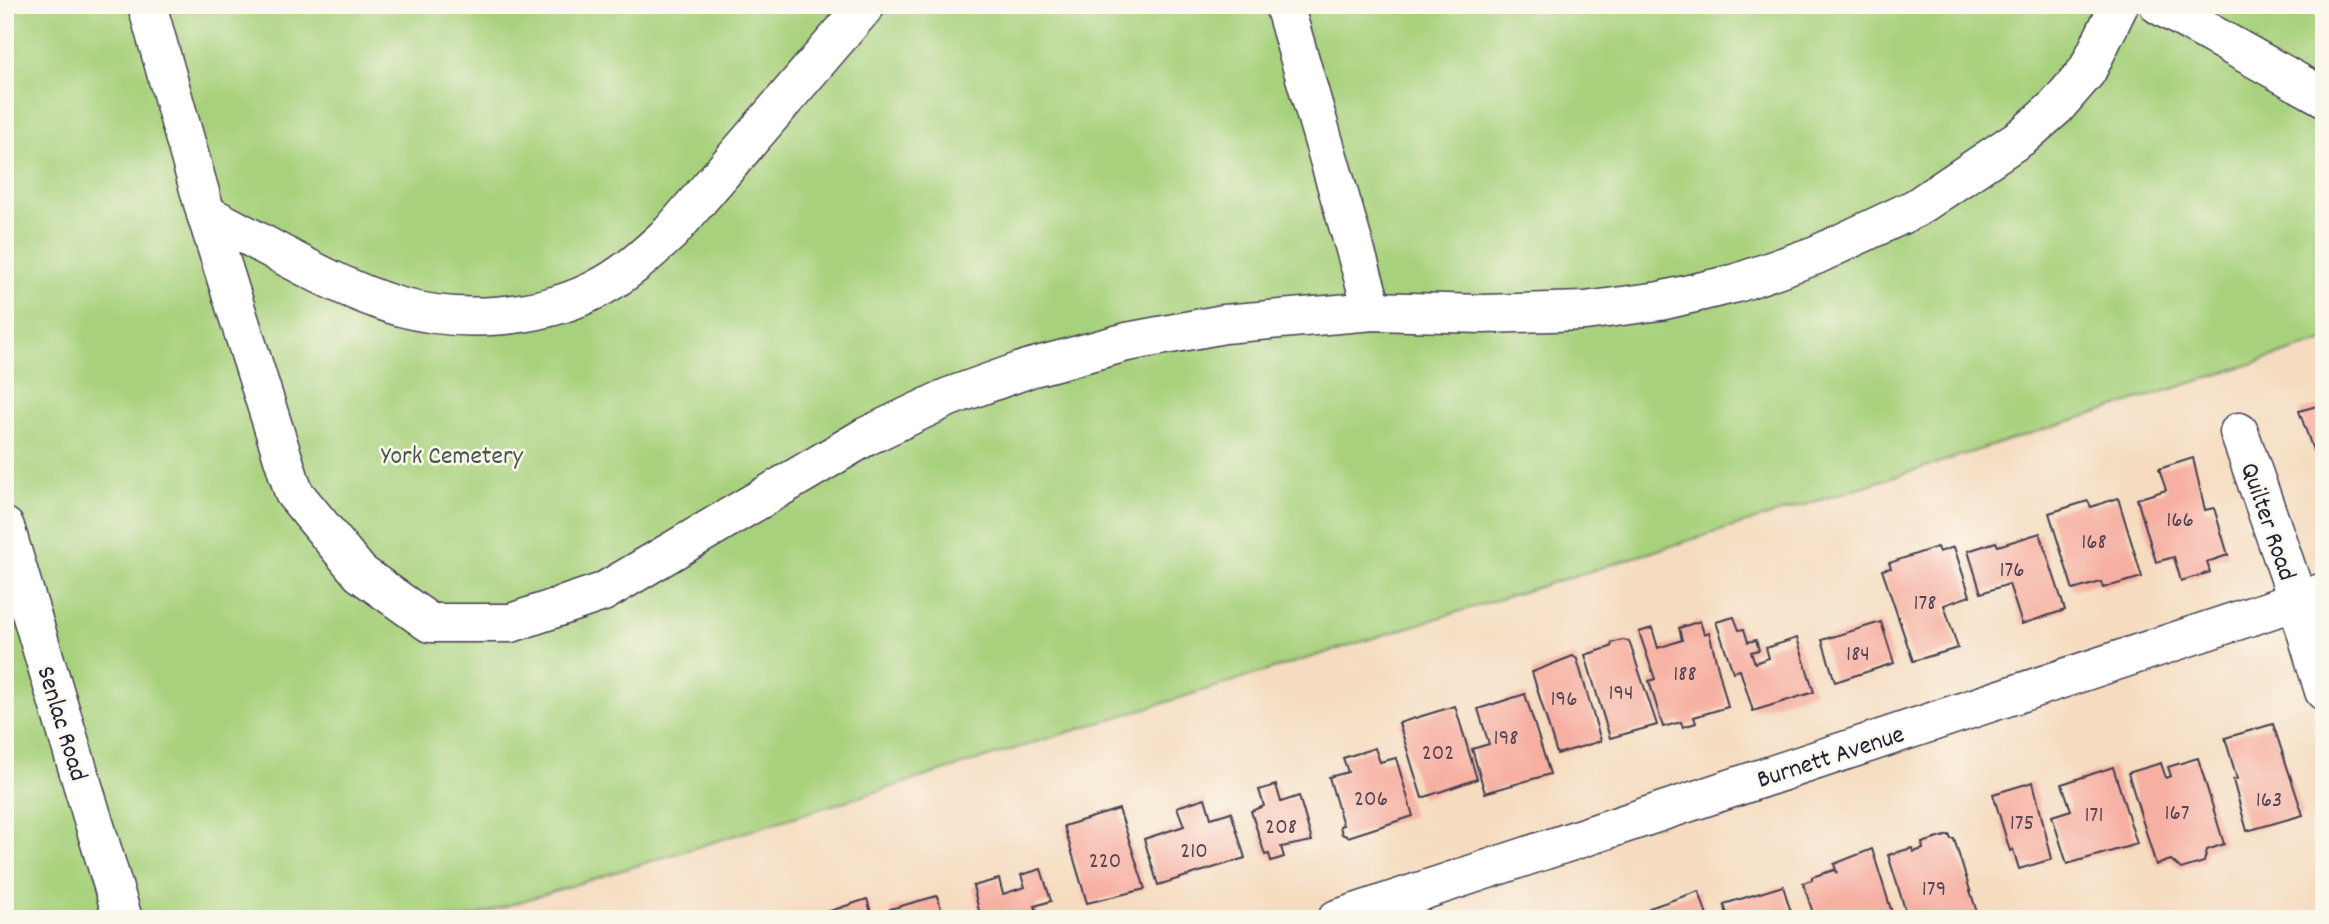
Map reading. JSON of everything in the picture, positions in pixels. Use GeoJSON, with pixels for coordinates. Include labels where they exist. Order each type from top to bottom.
{"type":"FeatureCollection","features":[{"type":"Feature","properties":{"kind":"street"},"geometry":{"type":"LineString","coordinates":[[147,5],[206,214],[294,493],[360,573],[430,623],[511,623],[603,592],[865,437],[950,397],[1030,368],[1127,342],[1224,324],[1373,311],[1483,314],[1585,311],[1660,301],[1724,286],[1816,256],[1916,208],[2023,136],[2056,107],[2087,71],[2119,5]]}},
{"type":"Feature","properties":{"kind":"street"},"geometry":{"type":"LineString","coordinates":[[206,214],[342,283],[398,306],[460,316],[548,308],[595,290],[636,264],[671,233],[866,5]]}},
{"type":"Feature","properties":{"kind":"street"},"geometry":{"type":"LineString","coordinates":[[1284,5],[1373,311]]}},
{"type":"Feature","properties":{"kind":"street"},"geometry":{"type":"LineString","coordinates":[[2159,5],[2324,97]]}},
{"type":"Feature","properties":{"kind":"street","name":"Quilter Road"},"geometry":{"type":"LineString","coordinates":[[2239,432],[2310,596],[2324,691]]}},
{"type":"Feature","properties":{"kind":"street","name":"Senlac Road"},"geometry":{"type":"LineString","coordinates":[[5,527],[123,919]]}},
{"type":"Feature","properties":{"kind":"street","name":"Burnett Avenue"},"geometry":{"type":"LineString","coordinates":[[1337,919],[2310,596]]}},
{"type":"Feature","properties":{"kind":"green space","name":"York Cemetery"},"geometry":{"type":"Polygon","coordinates":[[[5,5],[2324,5],[2324,341],[1833,496],[464,919],[5,919],[5,5]]]}},
{"type":"Feature","properties":{"kind":"building"},"geometry":{"type":"Polygon","coordinates":[[[2324,404],[2324,478],[2323,478],[2299,411],[2324,404]]]}},
{"type":"Feature","properties":{"kind":"building"},"geometry":{"type":"Polygon","coordinates":[[[2193,458],[2205,510],[2214,508],[2228,555],[2207,562],[2210,572],[2181,581],[2174,557],[2156,562],[2137,499],[2166,490],[2159,469],[2193,458]]]}},
{"type":"Feature","properties":{"kind":"building"},"geometry":{"type":"Polygon","coordinates":[[[2118,498],[2142,577],[2103,588],[2101,582],[2073,590],[2049,513],[2088,501],[2091,507],[2118,498]]]}},
{"type":"Feature","properties":{"kind":"building"},"geometry":{"type":"Polygon","coordinates":[[[2040,533],[2065,610],[2022,624],[2009,584],[1981,593],[1968,551],[1996,542],[1998,546],[2040,533]]]}},
{"type":"Feature","properties":{"kind":"building"},"geometry":{"type":"Polygon","coordinates":[[[1937,547],[1939,552],[1954,547],[1970,596],[1944,605],[1958,648],[1913,661],[1882,570],[1891,568],[1889,563],[1937,547]]]}},
{"type":"Feature","properties":{"kind":"building"},"geometry":{"type":"Polygon","coordinates":[[[1734,617],[1739,630],[1744,629],[1748,642],[1756,640],[1759,650],[1751,652],[1755,663],[1769,658],[1766,648],[1797,638],[1814,692],[1753,711],[1740,670],[1733,672],[1716,622],[1734,617]]]}},
{"type":"Feature","properties":{"kind":"building"},"geometry":{"type":"Polygon","coordinates":[[[1700,621],[1704,634],[1709,632],[1728,707],[1694,717],[1696,723],[1683,727],[1681,722],[1663,727],[1649,681],[1655,679],[1639,632],[1652,628],[1658,648],[1682,640],[1679,628],[1700,621]]]}},
{"type":"Feature","properties":{"kind":"building"},"geometry":{"type":"Polygon","coordinates":[[[1881,622],[1894,663],[1835,682],[1822,640],[1881,622]]]}},
{"type":"Feature","properties":{"kind":"building"},"geometry":{"type":"Polygon","coordinates":[[[1629,641],[1657,725],[1610,738],[1585,655],[1611,647],[1612,643],[1629,641]]]}},
{"type":"Feature","properties":{"kind":"building"},"geometry":{"type":"Polygon","coordinates":[[[1573,656],[1577,659],[1601,741],[1557,754],[1532,672],[1573,656]]]}},
{"type":"Feature","properties":{"kind":"building"},"geometry":{"type":"Polygon","coordinates":[[[1525,694],[1550,774],[1485,793],[1472,749],[1489,744],[1478,709],[1525,694]]]}},
{"type":"Feature","properties":{"kind":"building"},"geometry":{"type":"Polygon","coordinates":[[[1455,706],[1477,779],[1422,798],[1399,723],[1455,706]]]}},
{"type":"Feature","properties":{"kind":"building"},"geometry":{"type":"Polygon","coordinates":[[[2273,724],[2303,815],[2247,831],[2233,780],[2237,779],[2225,738],[2273,724]]]}},
{"type":"Feature","properties":{"kind":"building"},"geometry":{"type":"Polygon","coordinates":[[[1375,748],[1380,762],[1396,758],[1413,816],[1348,837],[1342,834],[1340,826],[1343,825],[1329,777],[1348,772],[1343,758],[1375,748]]]}},
{"type":"Feature","properties":{"kind":"building"},"geometry":{"type":"Polygon","coordinates":[[[2198,758],[2224,844],[2207,850],[2204,862],[2181,869],[2171,860],[2156,865],[2128,773],[2161,763],[2166,778],[2171,776],[2168,767],[2198,758]]]}},
{"type":"Feature","properties":{"kind":"building"},"geometry":{"type":"Polygon","coordinates":[[[2113,767],[2137,844],[2067,864],[2052,816],[2071,810],[2062,784],[2113,767]]]}},
{"type":"Feature","properties":{"kind":"building"},"geometry":{"type":"Polygon","coordinates":[[[2033,782],[2052,859],[2019,869],[2013,849],[2010,851],[1993,794],[2033,782]]]}},
{"type":"Feature","properties":{"kind":"building"},"geometry":{"type":"Polygon","coordinates":[[[1276,785],[1281,802],[1299,796],[1312,841],[1281,847],[1284,857],[1271,861],[1269,854],[1265,855],[1251,811],[1264,806],[1259,790],[1276,785]]]}},
{"type":"Feature","properties":{"kind":"building"},"geometry":{"type":"Polygon","coordinates":[[[1205,798],[1211,818],[1231,812],[1245,858],[1158,885],[1144,839],[1184,826],[1177,807],[1205,798]]]}},
{"type":"Feature","properties":{"kind":"building"},"geometry":{"type":"Polygon","coordinates":[[[1119,809],[1145,889],[1087,903],[1064,826],[1119,809]]]}},
{"type":"Feature","properties":{"kind":"building"},"geometry":{"type":"Polygon","coordinates":[[[1949,835],[1954,839],[1979,919],[1908,919],[1888,855],[1912,848],[1913,852],[1923,849],[1922,843],[1949,835]]]}},
{"type":"Feature","properties":{"kind":"building"},"geometry":{"type":"Polygon","coordinates":[[[1872,849],[1894,919],[1815,919],[1803,883],[1834,870],[1837,873],[1834,864],[1872,849]]]}},
{"type":"Feature","properties":{"kind":"building"},"geometry":{"type":"Polygon","coordinates":[[[1041,869],[1051,901],[1035,906],[1039,919],[981,919],[973,886],[999,879],[1003,894],[1025,887],[1021,875],[1041,869]]]}},
{"type":"Feature","properties":{"kind":"building"},"geometry":{"type":"Polygon","coordinates":[[[1783,886],[1793,919],[1728,919],[1724,904],[1783,886]]]}},
{"type":"Feature","properties":{"kind":"building"},"geometry":{"type":"Polygon","coordinates":[[[1699,891],[1708,919],[1653,919],[1649,908],[1699,891]]]}},
{"type":"Feature","properties":{"kind":"building"},"geometry":{"type":"Polygon","coordinates":[[[937,896],[944,919],[893,919],[890,909],[937,896]]]}},
{"type":"Feature","properties":{"kind":"building"},"geometry":{"type":"Polygon","coordinates":[[[867,899],[873,919],[826,919],[824,913],[867,899]]]}}]}
